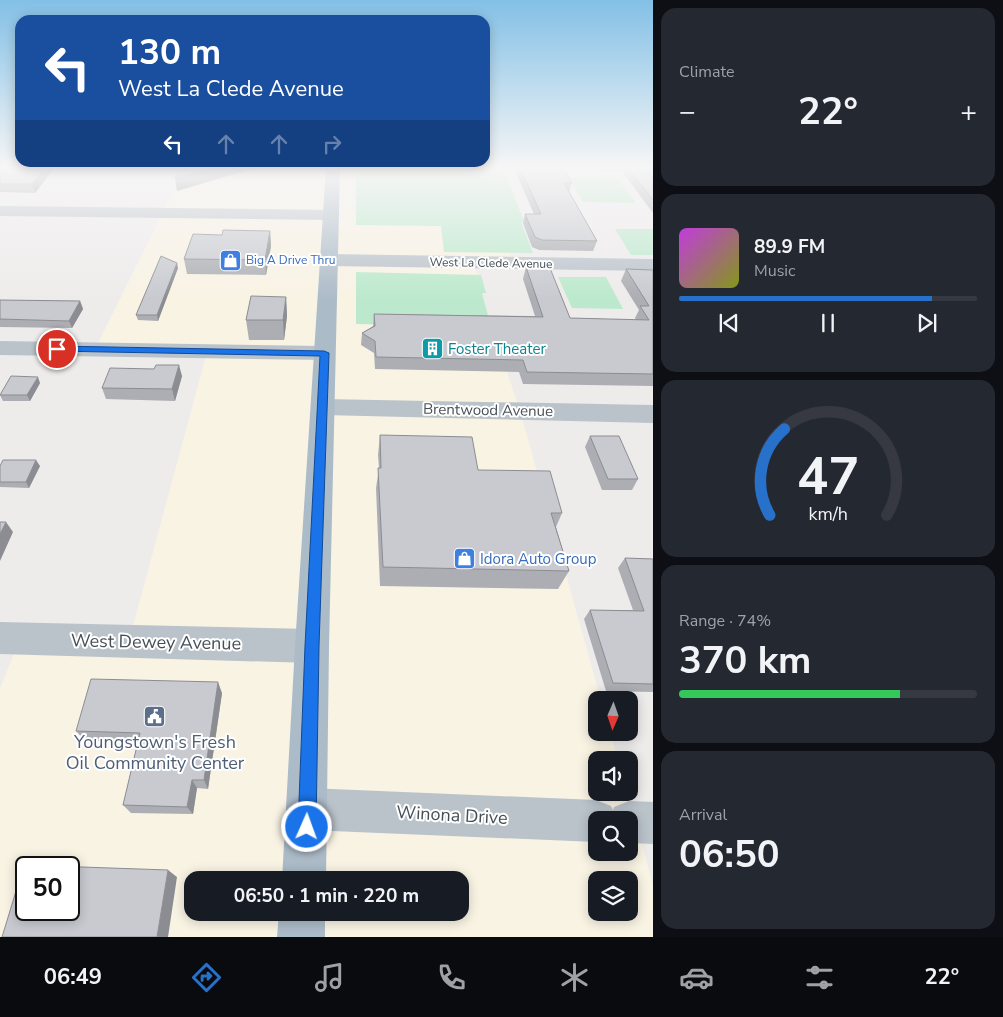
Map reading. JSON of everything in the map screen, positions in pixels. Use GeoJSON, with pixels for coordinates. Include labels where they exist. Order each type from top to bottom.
{"type":"FeatureCollection","features":[{"type":"Feature","properties":{"kind":"main road"},"geometry":{"type":"LineString","coordinates":[[305,871],[330,212]]}},
{"type":"Feature","properties":{"kind":"main road"},"geometry":{"type":"LineString","coordinates":[[301,937],[302,921]]}},
{"type":"Feature","properties":{"kind":"street"},"geometry":{"type":"LineString","coordinates":[[60,212],[330,215]]}},
{"type":"Feature","properties":{"kind":"street","name":"West La Clede Avenue"},"geometry":{"type":"LineString","coordinates":[[329,260],[653,265]]}},
{"type":"Feature","properties":{"kind":"street"},"geometry":{"type":"LineString","coordinates":[[0,348],[324,353]]}},
{"type":"Feature","properties":{"kind":"street","name":"Brentwood Avenue"},"geometry":{"type":"LineString","coordinates":[[322,406],[653,414]]}},
{"type":"Feature","properties":{"kind":"street","name":"West Dewey Avenue"},"geometry":{"type":"LineString","coordinates":[[0,638],[312,646]]}},
{"type":"Feature","properties":{"kind":"street","name":"Winona Drive"},"geometry":{"type":"LineString","coordinates":[[308,809],[588,821]]}},
{"type":"Feature","properties":{"kind":"street"},"geometry":{"type":"LineString","coordinates":[[638,822],[653,823]]}},
{"type":"Feature","properties":{"kind":"shaded area"},"geometry":{"type":"Polygon","coordinates":[[[163,212],[494,212],[513,263],[474,263],[502,371],[507,372],[520,411],[598,691],[588,691],[588,741],[612,741],[615,751],[588,751],[588,801],[630,801],[633,811],[588,811],[588,861],[638,861],[638,830],[653,885],[653,937],[0,937],[0,688],[20,639],[129,641],[207,352],[95,349],[163,212]]]}},
{"type":"Feature","properties":{"kind":"green space"},"geometry":{"type":"Polygon","coordinates":[[[356,212],[520,212],[524,221],[521,222],[533,253],[444,252],[441,226],[356,225],[356,212]]]}},
{"type":"Feature","properties":{"kind":"green space"},"geometry":{"type":"Polygon","coordinates":[[[615,229],[653,229],[653,255],[631,255],[615,229]]]}},
{"type":"Feature","properties":{"kind":"green space"},"geometry":{"type":"Polygon","coordinates":[[[356,272],[481,275],[486,293],[482,293],[491,327],[356,324],[356,272]]]}},
{"type":"Feature","properties":{"kind":"green space"},"geometry":{"type":"Polygon","coordinates":[[[558,277],[606,277],[623,309],[572,308],[558,277]]]}},
{"type":"Feature","properties":{"kind":"building"},"geometry":{"type":"Polygon","coordinates":[[[540,212],[580,212],[597,241],[542,240],[535,237],[525,214],[541,214],[540,212]]]}},
{"type":"Feature","properties":{"kind":"building"},"geometry":{"type":"Polygon","coordinates":[[[223,230],[270,231],[265,260],[184,259],[193,234],[222,235],[223,230]]]}},
{"type":"Feature","properties":{"kind":"building"},"geometry":{"type":"Polygon","coordinates":[[[161,256],[177,263],[157,315],[136,315],[161,256]]]}},
{"type":"Feature","properties":{"kind":"building"},"geometry":{"type":"Polygon","coordinates":[[[526,267],[550,268],[570,318],[649,320],[640,306],[649,306],[626,269],[653,270],[653,374],[527,372],[523,360],[376,357],[375,341],[362,333],[375,326],[374,314],[543,317],[526,267]]]}},
{"type":"Feature","properties":{"kind":"building"},"geometry":{"type":"Polygon","coordinates":[[[251,296],[286,297],[283,320],[246,320],[251,296]]]}},
{"type":"Feature","properties":{"kind":"building"},"geometry":{"type":"Polygon","coordinates":[[[0,300],[80,301],[69,321],[0,319],[0,300]]]}},
{"type":"Feature","properties":{"kind":"building"},"geometry":{"type":"Polygon","coordinates":[[[156,365],[179,365],[172,389],[102,388],[110,368],[154,369],[156,365]]]}},
{"type":"Feature","properties":{"kind":"building"},"geometry":{"type":"Polygon","coordinates":[[[11,376],[38,377],[27,395],[0,395],[11,376]]]}},
{"type":"Feature","properties":{"kind":"building","name":"Idora Auto Group"},"geometry":{"type":"Polygon","coordinates":[[[380,435],[472,437],[478,470],[550,471],[562,513],[551,513],[569,571],[383,567],[378,468],[381,468],[380,435]]]}},
{"type":"Feature","properties":{"kind":"building"},"geometry":{"type":"Polygon","coordinates":[[[590,436],[619,436],[638,479],[608,479],[590,436]]]}},
{"type":"Feature","properties":{"kind":"building"},"geometry":{"type":"Polygon","coordinates":[[[3,460],[36,460],[26,482],[0,482],[0,466],[3,460]]]}},
{"type":"Feature","properties":{"kind":"building"},"geometry":{"type":"Polygon","coordinates":[[[0,522],[6,522],[0,534],[0,522]]]}},
{"type":"Feature","properties":{"kind":"building"},"geometry":{"type":"Polygon","coordinates":[[[625,558],[653,559],[653,684],[613,683],[590,610],[644,611],[625,558]]]}},
{"type":"Feature","properties":{"kind":"building"},"geometry":{"type":"Polygon","coordinates":[[[91,679],[218,682],[204,780],[192,780],[187,807],[123,805],[140,733],[76,731],[91,679]]]}},
{"type":"Feature","properties":{"kind":"building"},"geometry":{"type":"Polygon","coordinates":[[[80,867],[168,870],[157,937],[2,937],[15,894],[15,921],[80,921],[80,867]]]}},
{"type":"Feature","properties":{"kind":"place","name":"Big A Drive Thru"},"geometry":{"type":"Point","coordinates":[230,260]}},
{"type":"Feature","properties":{"kind":"place","name":"Foster Theater"},"geometry":{"type":"Point","coordinates":[432,349]}},
{"type":"Feature","properties":{"kind":"place","name":"Idora Auto Group"},"geometry":{"type":"Point","coordinates":[464,559]}},
{"type":"Feature","properties":{"kind":"place","name":"Youngstown's Fresh Oil Community Center"},"geometry":{"type":"Point","coordinates":[155,717]}},
{"type":"Feature","properties":{"kind":"route"},"geometry":{"type":"LineString","coordinates":[[57,349],[324,353],[307,827]]}}]}
